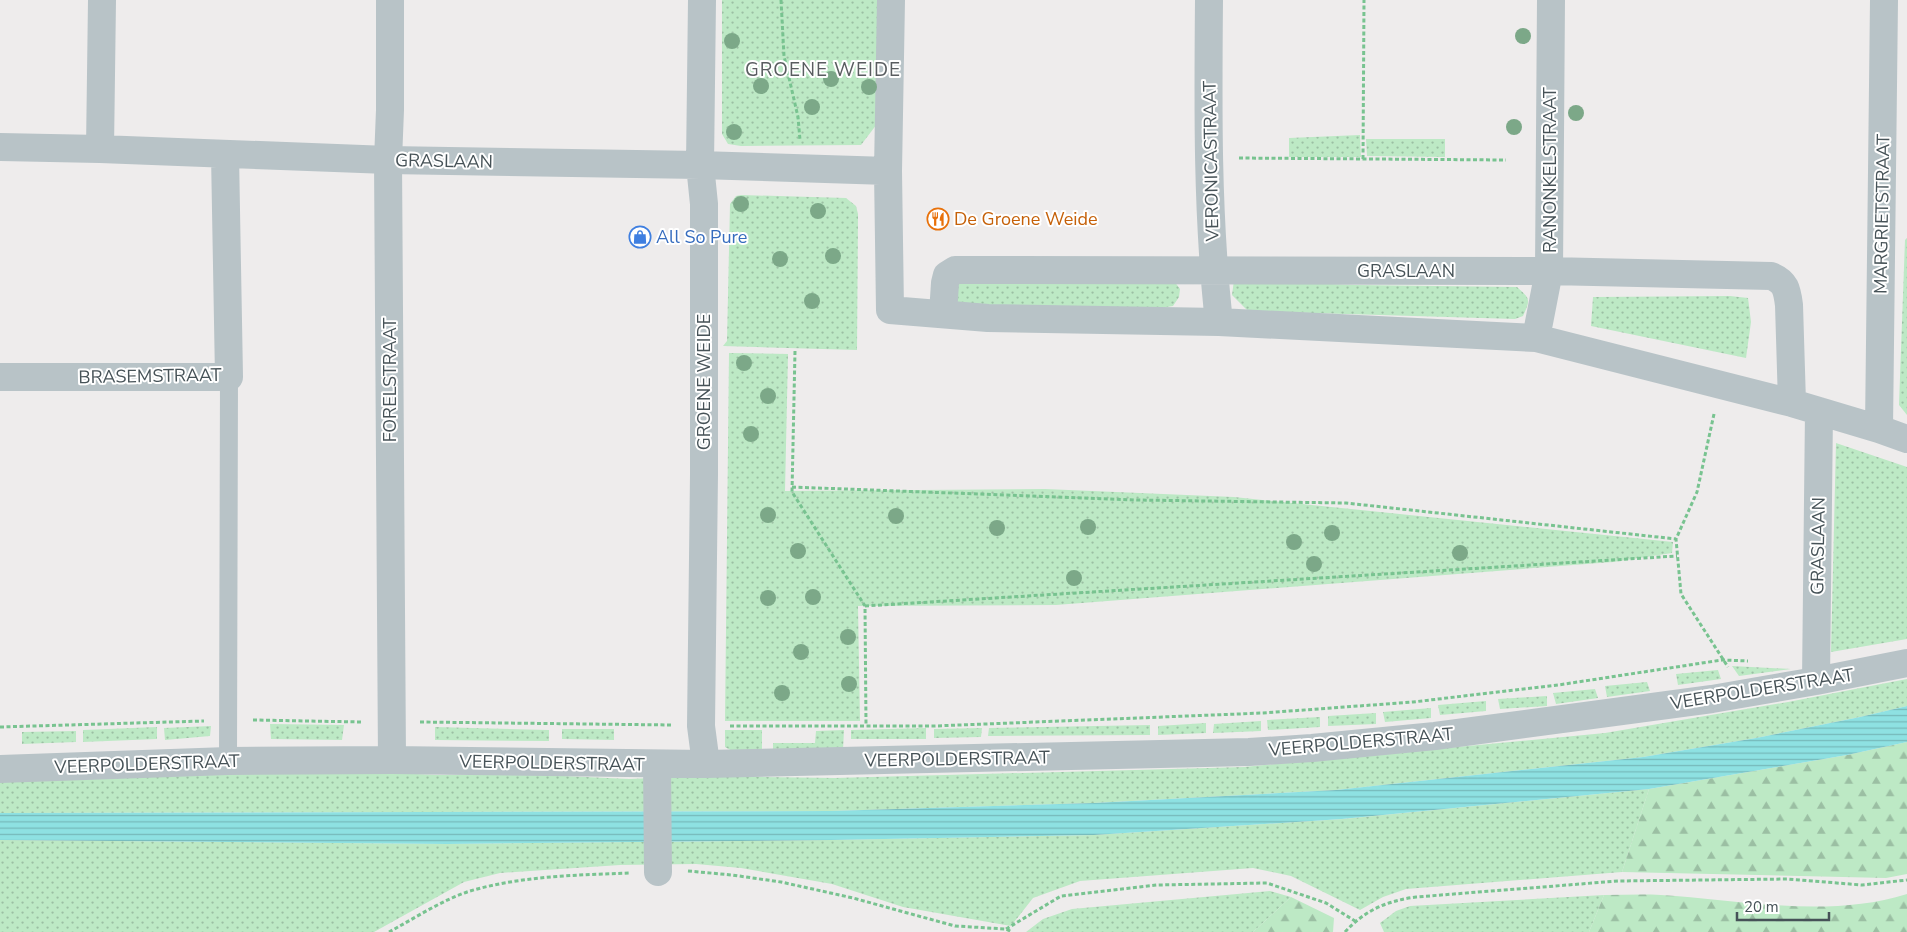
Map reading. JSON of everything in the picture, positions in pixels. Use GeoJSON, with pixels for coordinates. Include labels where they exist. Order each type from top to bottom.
{"type":"FeatureCollection","features":[{"type":"Feature","properties":{"kind":"street"},"geometry":{"type":"LineString","coordinates":[[100,149],[102,0]]}},
{"type":"Feature","properties":{"kind":"street","name":"FORELSTRAAT"},"geometry":{"type":"LineString","coordinates":[[390,0],[388,160],[392,760]]}},
{"type":"Feature","properties":{"kind":"street","name":"GROENE WEIDE"},"geometry":{"type":"LineString","coordinates":[[702,0],[700,165],[704,204],[704,474],[701,726],[706,764]]}},
{"type":"Feature","properties":{"kind":"street"},"geometry":{"type":"LineString","coordinates":[[891,0],[888,171],[890,310],[988,318],[1219,322],[1536,338],[1792,403],[1907,439]]}},
{"type":"Feature","properties":{"kind":"street","name":"VERONICASTRAAT"},"geometry":{"type":"LineString","coordinates":[[1209,0],[1213,270],[1219,322]]}},
{"type":"Feature","properties":{"kind":"street","name":"RANONKELSTRAAT"},"geometry":{"type":"LineString","coordinates":[[1536,338],[1549,271],[1550,0]]}},
{"type":"Feature","properties":{"kind":"street","name":"MARGRIETSTRAAT"},"geometry":{"type":"LineString","coordinates":[[1879,429],[1884,0]]}},
{"type":"Feature","properties":{"kind":"street","name":"GRASLAAN"},"geometry":{"type":"LineString","coordinates":[[0,147],[388,160],[700,165],[888,171]]}},
{"type":"Feature","properties":{"kind":"street","name":"BRASEMSTRAAT"},"geometry":{"type":"LineString","coordinates":[[0,376],[229,378],[225,154]]}},
{"type":"Feature","properties":{"kind":"street","name":"GRASLAAN"},"geometry":{"type":"LineString","coordinates":[[943,314],[947,274],[955,270],[1549,271],[1771,276],[1780,279],[1787,290],[1792,403]]}},
{"type":"Feature","properties":{"kind":"street","name":"GRASLAAN"},"geometry":{"type":"LineString","coordinates":[[1816,681],[1819,411]]}},
{"type":"Feature","properties":{"kind":"street","name":"VEERPOLDERSTRAAT"},"geometry":{"type":"LineString","coordinates":[[0,769],[228,760],[392,760],[657,774],[706,764],[1249,752],[1303,749],[1435,736],[1748,694],[1907,663]]}},
{"type":"Feature","properties":{"kind":"street"},"geometry":{"type":"LineString","coordinates":[[657,774],[659,864]]}},
{"type":"Feature","properties":{"kind":"lane"},"geometry":{"type":"LineString","coordinates":[[228,760],[229,378]]}},
{"type":"Feature","properties":{"kind":"path"},"geometry":{"type":"LineString","coordinates":[[781,0],[784,56],[798,117],[800,138],[799,168]]}},
{"type":"Feature","properties":{"kind":"path"},"geometry":{"type":"LineString","coordinates":[[1363,159],[1364,0]]}},
{"type":"Feature","properties":{"kind":"path"},"geometry":{"type":"LineString","coordinates":[[1210,158],[1506,160]]}},
{"type":"Feature","properties":{"kind":"path"},"geometry":{"type":"LineString","coordinates":[[795,351],[792,492],[865,606],[866,725]]}},
{"type":"Feature","properties":{"kind":"path"},"geometry":{"type":"LineString","coordinates":[[1720,384],[1697,492],[1676,539],[1677,556],[1681,594],[1722,660],[1748,694]]}},
{"type":"Feature","properties":{"kind":"path"},"geometry":{"type":"LineString","coordinates":[[792,487],[1137,500],[1346,503],[1676,539]]}},
{"type":"Feature","properties":{"kind":"path"},"geometry":{"type":"LineString","coordinates":[[865,606],[1677,556]]}},
{"type":"Feature","properties":{"kind":"path","name":"VEERPOLDERSTRAAT"},"geometry":{"type":"LineString","coordinates":[[0,727],[228,720],[701,726],[935,726],[1263,714],[1404,703],[1558,685],[1722,660],[1752,661]]}},
{"type":"Feature","properties":{"kind":"path"},"geometry":{"type":"LineString","coordinates":[[388,932],[444,902],[470,891],[495,885],[557,876],[659,864],[690,871],[781,882],[853,898],[955,926],[1006,929],[1012,932]]}},
{"type":"Feature","properties":{"kind":"path"},"geometry":{"type":"LineString","coordinates":[[1345,932],[1355,921],[1379,906],[1396,900],[1593,882],[1787,879],[1862,885],[1907,880]]}},
{"type":"Feature","properties":{"kind":"path"},"geometry":{"type":"LineString","coordinates":[[1006,929],[1061,896],[1157,885],[1267,883],[1326,903],[1355,921]]}},
{"type":"Feature","properties":{"kind":"green space"},"geometry":{"type":"Polygon","coordinates":[[[722,0],[879,0],[877,124],[861,145],[741,146],[728,144],[722,134],[722,0]]]}},
{"type":"Feature","properties":{"kind":"green space"},"geometry":{"type":"Polygon","coordinates":[[[1360,135],[1361,157],[1289,157],[1289,138],[1360,135]]]}},
{"type":"Feature","properties":{"kind":"green space"},"geometry":{"type":"Polygon","coordinates":[[[1366,139],[1445,139],[1445,157],[1367,156],[1366,139]]]}},
{"type":"Feature","properties":{"kind":"green space"},"geometry":{"type":"Polygon","coordinates":[[[736,196],[846,198],[856,206],[858,214],[857,350],[723,346],[727,341],[730,204],[736,196]]]}},
{"type":"Feature","properties":{"kind":"green space"},"geometry":{"type":"Polygon","coordinates":[[[1907,238],[1907,415],[1899,405],[1905,240],[1907,238]]]}},
{"type":"Feature","properties":{"kind":"green space"},"geometry":{"type":"Polygon","coordinates":[[[960,277],[1174,281],[1180,289],[1179,297],[1173,306],[1161,308],[954,305],[960,277]]]}},
{"type":"Feature","properties":{"kind":"green space"},"geometry":{"type":"Polygon","coordinates":[[[1234,280],[1356,285],[1517,287],[1527,297],[1528,303],[1523,316],[1515,319],[1248,311],[1232,295],[1234,280]]]}},
{"type":"Feature","properties":{"kind":"green space"},"geometry":{"type":"Polygon","coordinates":[[[1730,296],[1748,298],[1751,322],[1746,358],[1591,326],[1593,297],[1730,296]]]}},
{"type":"Feature","properties":{"kind":"green space"},"geometry":{"type":"Polygon","coordinates":[[[729,353],[788,354],[785,491],[1045,489],[1234,497],[1673,542],[1672,553],[1613,562],[1056,605],[858,606],[860,721],[725,721],[729,353]]]}},
{"type":"Feature","properties":{"kind":"green space"},"geometry":{"type":"Polygon","coordinates":[[[1836,443],[1907,467],[1907,639],[1831,652],[1836,443]]]}},
{"type":"Feature","properties":{"kind":"green space"},"geometry":{"type":"Polygon","coordinates":[[[1732,666],[1791,669],[1739,676],[1732,666]]]}},
{"type":"Feature","properties":{"kind":"green space"},"geometry":{"type":"Polygon","coordinates":[[[1718,670],[1721,679],[1678,685],[1676,674],[1718,670]]]}},
{"type":"Feature","properties":{"kind":"green space"},"geometry":{"type":"Polygon","coordinates":[[[1907,679],[1907,706],[1756,738],[1643,757],[1336,790],[1094,803],[831,811],[0,813],[0,777],[325,770],[439,775],[521,774],[629,779],[701,776],[835,778],[1244,767],[1605,733],[1788,702],[1907,679]]]}},
{"type":"Feature","properties":{"kind":"green space"},"geometry":{"type":"Polygon","coordinates":[[[1647,682],[1650,691],[1607,697],[1605,686],[1647,682]]]}},
{"type":"Feature","properties":{"kind":"green space"},"geometry":{"type":"Polygon","coordinates":[[[1595,689],[1598,698],[1556,704],[1553,693],[1595,689]]]}},
{"type":"Feature","properties":{"kind":"green space"},"geometry":{"type":"Polygon","coordinates":[[[1547,696],[1547,706],[1500,709],[1498,699],[1547,696]]]}},
{"type":"Feature","properties":{"kind":"green space"},"geometry":{"type":"Polygon","coordinates":[[[1486,701],[1486,711],[1440,715],[1438,705],[1486,701]]]}},
{"type":"Feature","properties":{"kind":"green space"},"geometry":{"type":"Polygon","coordinates":[[[1431,708],[1431,718],[1385,722],[1383,712],[1431,708]]]}},
{"type":"Feature","properties":{"kind":"green space"},"geometry":{"type":"Polygon","coordinates":[[[1376,713],[1376,724],[1328,726],[1328,716],[1376,713]]]}},
{"type":"Feature","properties":{"kind":"green space"},"geometry":{"type":"Polygon","coordinates":[[[1320,717],[1320,727],[1268,730],[1267,720],[1320,717]]]}},
{"type":"Feature","properties":{"kind":"green space"},"geometry":{"type":"Polygon","coordinates":[[[1261,721],[1261,731],[1213,733],[1214,724],[1261,721]]]}},
{"type":"Feature","properties":{"kind":"green space"},"geometry":{"type":"Polygon","coordinates":[[[1206,723],[1206,733],[1158,735],[1158,726],[1206,723]]]}},
{"type":"Feature","properties":{"kind":"green space"},"geometry":{"type":"Polygon","coordinates":[[[270,724],[344,725],[342,740],[271,739],[270,724]]]}},
{"type":"Feature","properties":{"kind":"green space"},"geometry":{"type":"Polygon","coordinates":[[[1150,725],[1150,735],[988,736],[989,728],[1150,725]]]}},
{"type":"Feature","properties":{"kind":"green space"},"geometry":{"type":"Polygon","coordinates":[[[211,726],[210,736],[165,740],[164,728],[211,726]]]}},
{"type":"Feature","properties":{"kind":"green space"},"geometry":{"type":"Polygon","coordinates":[[[157,727],[157,739],[83,742],[83,730],[157,727]]]}},
{"type":"Feature","properties":{"kind":"green space"},"geometry":{"type":"Polygon","coordinates":[[[435,727],[549,730],[549,741],[435,740],[435,727]]]}},
{"type":"Feature","properties":{"kind":"green space"},"geometry":{"type":"Polygon","coordinates":[[[926,728],[926,739],[851,739],[851,730],[926,728]]]}},
{"type":"Feature","properties":{"kind":"green space"},"geometry":{"type":"Polygon","coordinates":[[[982,728],[981,737],[934,738],[934,729],[982,728]]]}},
{"type":"Feature","properties":{"kind":"green space"},"geometry":{"type":"Polygon","coordinates":[[[562,729],[614,729],[614,740],[562,739],[562,729]]]}},
{"type":"Feature","properties":{"kind":"green space"},"geometry":{"type":"Polygon","coordinates":[[[725,730],[762,730],[762,751],[734,752],[725,747],[725,730]]]}},
{"type":"Feature","properties":{"kind":"green space"},"geometry":{"type":"Polygon","coordinates":[[[844,730],[843,750],[773,751],[773,743],[815,743],[816,731],[844,730]]]}},
{"type":"Feature","properties":{"kind":"green space"},"geometry":{"type":"Polygon","coordinates":[[[76,731],[76,742],[22,744],[22,732],[76,731]]]}},
{"type":"Feature","properties":{"kind":"green space"},"geometry":{"type":"Polygon","coordinates":[[[1907,742],[1907,874],[1886,878],[1622,872],[1649,789],[1847,755],[1907,742]]]}},
{"type":"Feature","properties":{"kind":"green space"},"geometry":{"type":"Polygon","coordinates":[[[1649,789],[1622,872],[1406,889],[1383,897],[1360,910],[1291,876],[1253,868],[1080,881],[1033,898],[1011,926],[903,907],[832,884],[741,868],[696,864],[620,865],[500,873],[464,882],[374,932],[0,932],[0,840],[447,844],[1094,835],[1343,819],[1649,789]]]}},
{"type":"Feature","properties":{"kind":"green space"},"geometry":{"type":"Polygon","coordinates":[[[1270,891],[1291,897],[1253,932],[1026,932],[1043,919],[1072,909],[1270,891]]]}},
{"type":"Feature","properties":{"kind":"green space"},"geometry":{"type":"Polygon","coordinates":[[[1907,894],[1907,932],[1589,932],[1604,895],[1661,895],[1815,907],[1877,901],[1907,894]]]}},
{"type":"Feature","properties":{"kind":"green space"},"geometry":{"type":"Polygon","coordinates":[[[1604,895],[1589,932],[1384,932],[1380,923],[1396,911],[1410,906],[1604,895]]]}},
{"type":"Feature","properties":{"kind":"green space"},"geometry":{"type":"Polygon","coordinates":[[[1291,897],[1334,918],[1333,932],[1253,932],[1291,897]]]}},
{"type":"Feature","properties":{"kind":"water"},"geometry":{"type":"Polygon","coordinates":[[[1907,706],[1907,742],[1847,755],[1649,789],[1342,819],[1094,835],[831,840],[447,844],[0,840],[0,813],[831,811],[1094,803],[1336,790],[1643,757],[1756,738],[1907,706]]]}},
{"type":"Feature","properties":{"kind":"place","name":"De Groene Weide"},"geometry":{"type":"Point","coordinates":[938,219]}},
{"type":"Feature","properties":{"kind":"place","name":"All So Pure"},"geometry":{"type":"Point","coordinates":[640,237]}},
{"type":"Feature","properties":{"kind":"district","name":"GROENE WEIDE"},"geometry":{"type":"Point","coordinates":[823,70]}}]}
